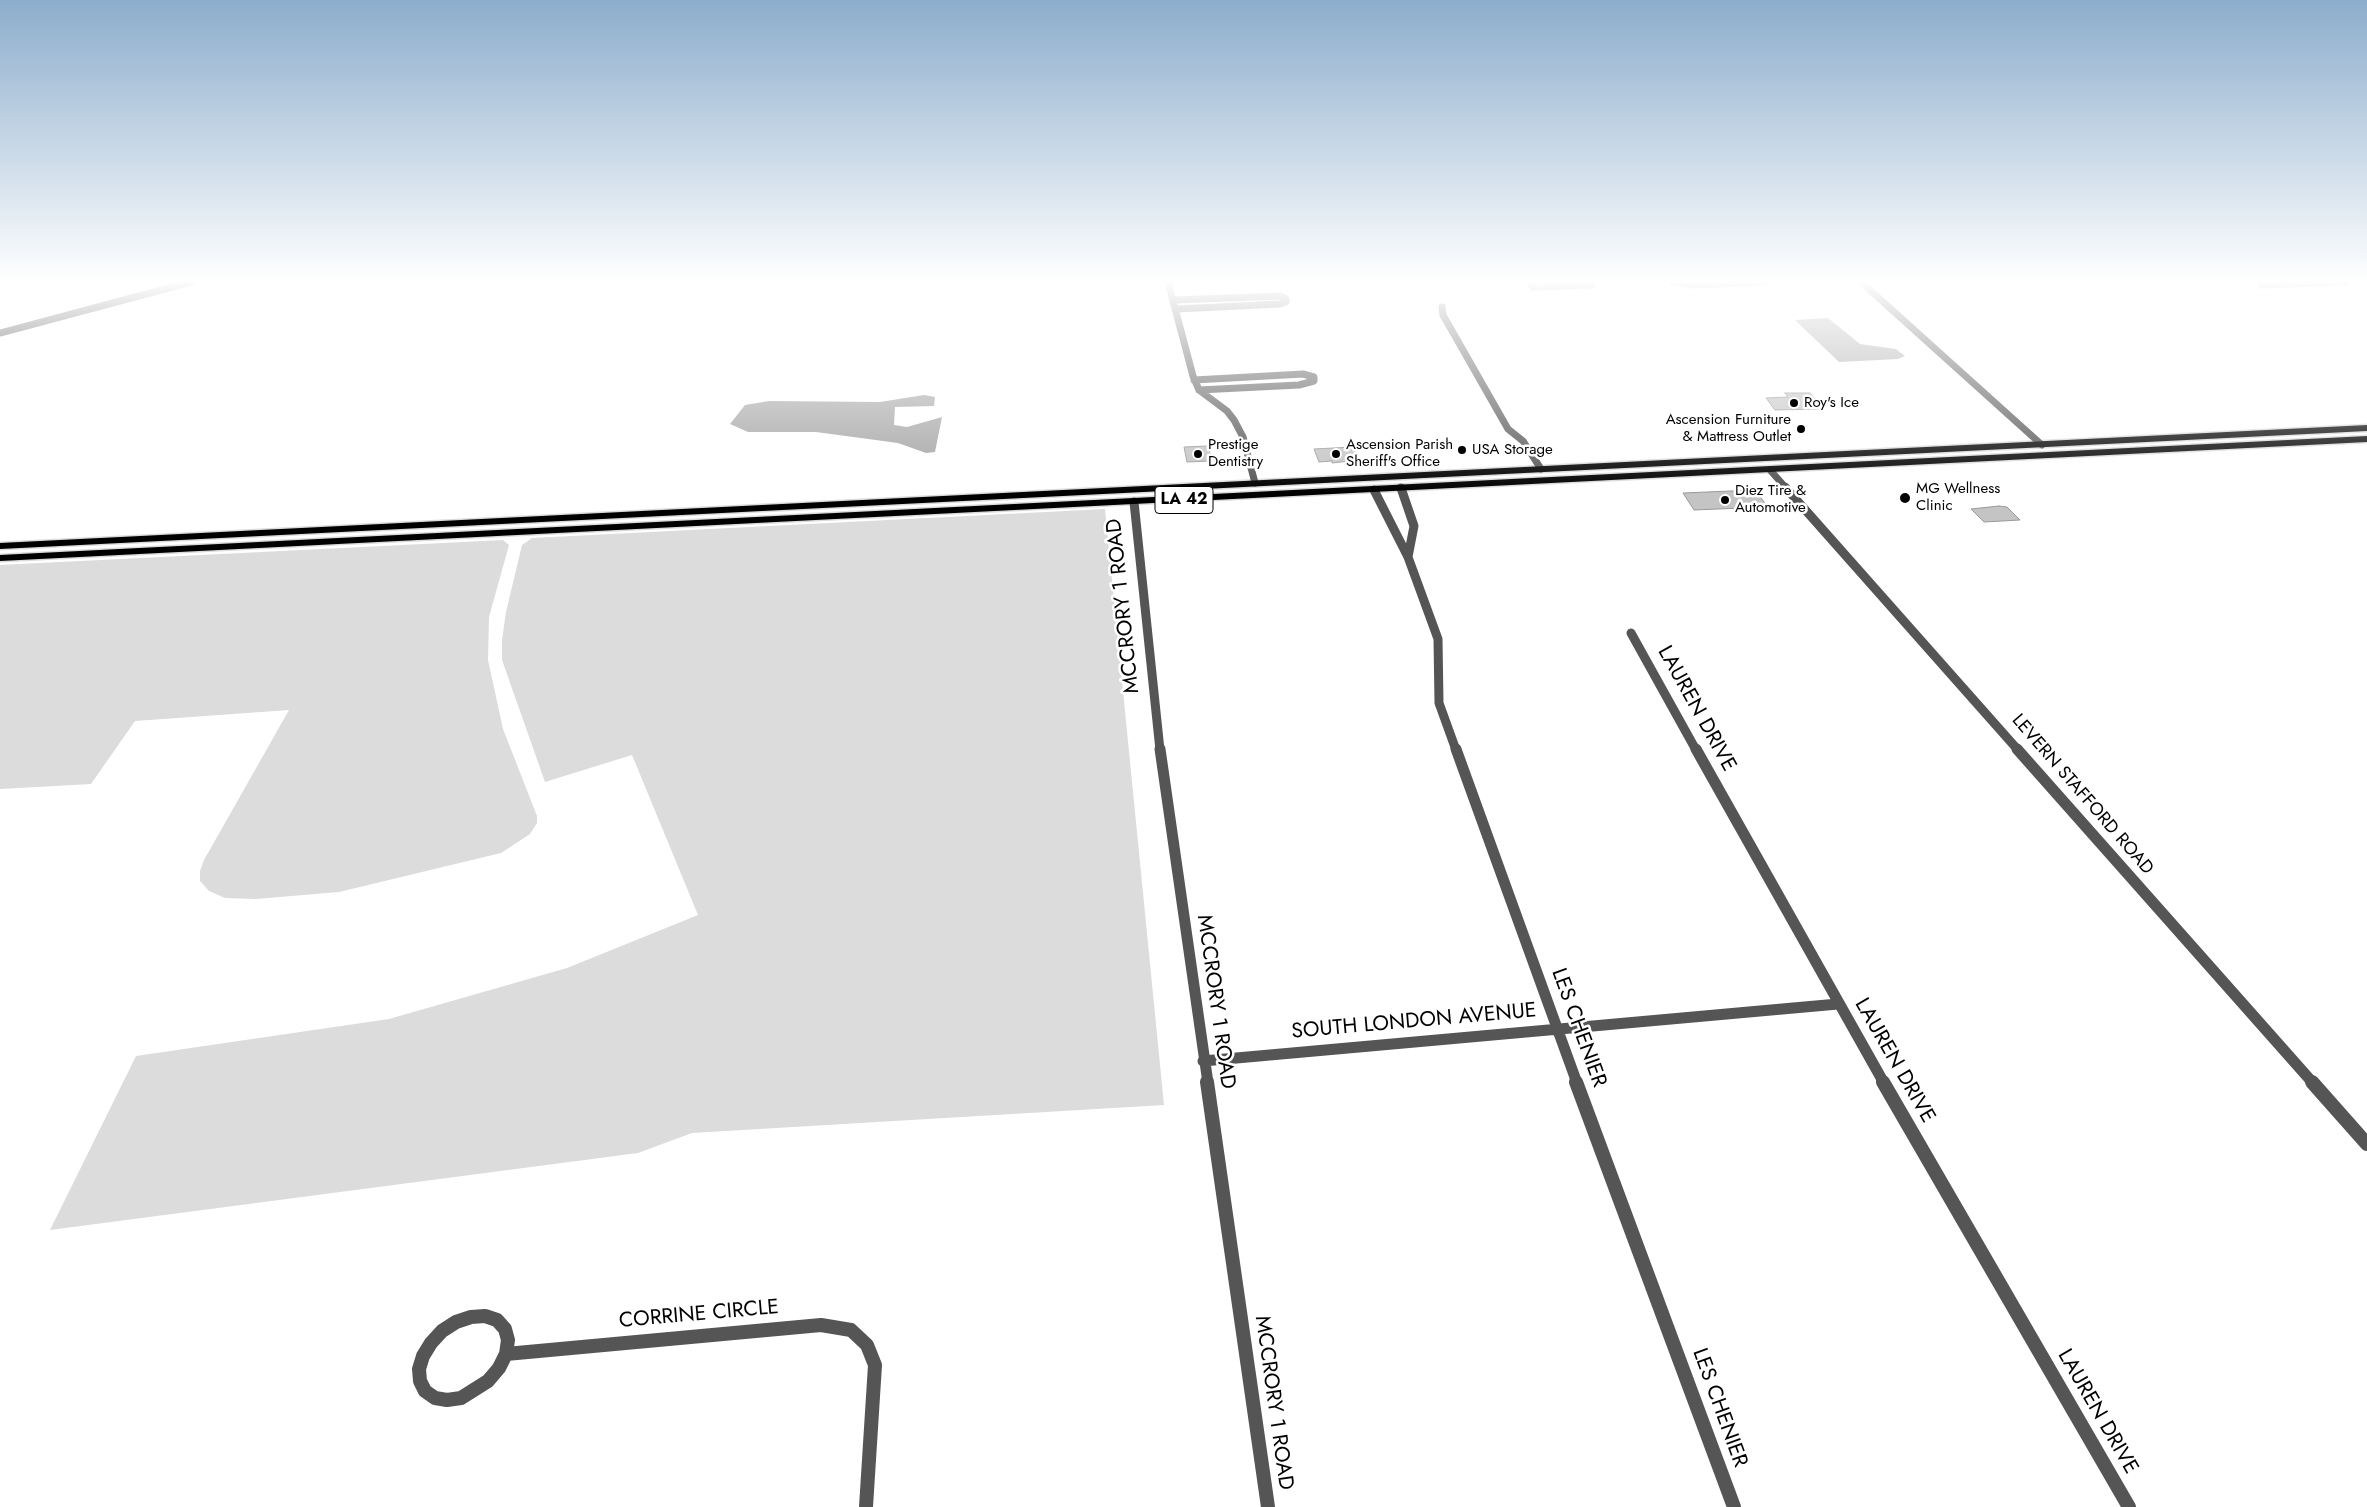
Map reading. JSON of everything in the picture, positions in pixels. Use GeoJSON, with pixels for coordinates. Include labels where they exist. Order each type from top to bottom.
{"type":"FeatureCollection","features":[{"type":"Feature","properties":{"kind":"main road","name":"LA 42"},"geometry":{"type":"LineString","coordinates":[[0,546],[2367,428]]}},
{"type":"Feature","properties":{"kind":"main road","name":"LA 42"},"geometry":{"type":"LineString","coordinates":[[0,558],[2367,439]]}},
{"type":"Feature","properties":{"kind":"main road"},"geometry":{"type":"LineString","coordinates":[[1939,460],[1961,455],[1990,454],[1998,452],[2004,446]]}},
{"type":"Feature","properties":{"kind":"main road"},"geometry":{"type":"LineString","coordinates":[[1770,470],[1773,465],[1818,461],[1833,455]]}},
{"type":"Feature","properties":{"kind":"main road"},"geometry":{"type":"LineString","coordinates":[[1374,490],[1392,482],[1554,474],[1586,467]]}},
{"type":"Feature","properties":{"kind":"main road"},"geometry":{"type":"LineString","coordinates":[[1455,484],[1465,478]]}},
{"type":"Feature","properties":{"kind":"main road"},"geometry":{"type":"LineString","coordinates":[[1134,502],[1144,494],[1223,490],[1255,483]]}},
{"type":"Feature","properties":{"kind":"main road"},"geometry":{"type":"LineString","coordinates":[[944,512],[984,505],[1037,502],[1056,494]]}},
{"type":"Feature","properties":{"kind":"street"},"geometry":{"type":"LineString","coordinates":[[1187,352],[1194,380],[1199,390],[1234,420],[1242,437],[1255,483]]}},
{"type":"Feature","properties":{"kind":"street"},"geometry":{"type":"LineString","coordinates":[[1463,352],[1508,429],[1523,441],[1541,469]]}},
{"type":"Feature","properties":{"kind":"street"},"geometry":{"type":"LineString","coordinates":[[1939,352],[2042,445]]}},
{"type":"Feature","properties":{"kind":"street"},"geometry":{"type":"LineString","coordinates":[[1194,380],[1303,374],[1314,377],[1314,381],[1299,385],[1199,390]]}},
{"type":"Feature","properties":{"kind":"street","name":"LEVERN STAFFORD ROAD"},"geometry":{"type":"LineString","coordinates":[[1770,470],[2367,1144]]}},
{"type":"Feature","properties":{"kind":"street"},"geometry":{"type":"LineString","coordinates":[[1401,488],[1414,526],[1408,558]]}},
{"type":"Feature","properties":{"kind":"street","name":"LES CHENIER"},"geometry":{"type":"LineString","coordinates":[[1374,490],[1408,558],[1438,639],[1439,704],[1557,1030],[1734,1507]]}},
{"type":"Feature","properties":{"kind":"street","name":"MCCRORY 1 ROAD"},"geometry":{"type":"LineString","coordinates":[[1134,502],[1157,728],[1268,1507]]}},
{"type":"Feature","properties":{"kind":"street","name":"LAUREN DRIVE"},"geometry":{"type":"LineString","coordinates":[[1631,633],[1838,1004],[2129,1507]]}},
{"type":"Feature","properties":{"kind":"street","name":"SOUTH LONDON AVENUE"},"geometry":{"type":"LineString","coordinates":[[1203,1061],[1838,1004]]}},
{"type":"Feature","properties":{"kind":"street"},"geometry":{"type":"LineString","coordinates":[[485,1316],[497,1320],[505,1329],[508,1340],[506,1354],[500,1368],[488,1381],[475,1391],[461,1398],[447,1400],[435,1398],[425,1391],[420,1381],[421,1362],[431,1343],[442,1331],[456,1322],[471,1317],[485,1316]]}},
{"type":"Feature","properties":{"kind":"street","name":"CORRINE CIRCLE"},"geometry":{"type":"LineString","coordinates":[[506,1354],[821,1325],[851,1330],[867,1345],[875,1365],[866,1507]]}},
{"type":"Feature","properties":{"kind":"shaded area"},"geometry":{"type":"Polygon","coordinates":[[[1829,352],[1900,352],[1905,356],[1898,359],[1839,362],[1829,352]]]}},
{"type":"Feature","properties":{"kind":"shaded area"},"geometry":{"type":"Polygon","coordinates":[[[924,395],[935,397],[934,406],[895,407],[894,425],[907,427],[942,417],[935,452],[926,453],[898,443],[816,432],[748,432],[730,424],[745,405],[769,401],[880,402],[924,395]]]}},
{"type":"Feature","properties":{"kind":"shaded area"},"geometry":{"type":"Polygon","coordinates":[[[1105,509],[1164,1105],[692,1133],[638,1153],[50,1230],[136,1056],[389,1019],[567,968],[698,915],[632,755],[545,782],[502,660],[502,640],[506,612],[522,545],[532,538],[1105,509]]]}},
{"type":"Feature","properties":{"kind":"shaded area"},"geometry":{"type":"Polygon","coordinates":[[[503,540],[509,545],[489,617],[488,660],[503,729],[537,816],[537,823],[530,834],[501,853],[339,892],[256,899],[225,898],[209,891],[200,881],[200,871],[204,860],[289,710],[135,721],[91,784],[0,789],[0,565],[503,540]]]}},
{"type":"Feature","properties":{"kind":"building","name":"Roy's Ice"},"geometry":{"type":"Polygon","coordinates":[[[1785,393],[1810,393],[1823,409],[1775,410],[1766,398],[1788,397],[1785,393]]]}},
{"type":"Feature","properties":{"kind":"building","name":"Prestige Dentistry"},"geometry":{"type":"Polygon","coordinates":[[[1208,446],[1212,461],[1187,462],[1184,447],[1208,446]]]}},
{"type":"Feature","properties":{"kind":"building","name":"Ascension Parish Sheriff's Office"},"geometry":{"type":"Polygon","coordinates":[[[1353,447],[1358,460],[1332,463],[1332,461],[1319,462],[1314,449],[1353,447]]]}},
{"type":"Feature","properties":{"kind":"building","name":"Diez Tire & Automotive"},"geometry":{"type":"Polygon","coordinates":[[[1755,490],[1768,507],[1694,510],[1683,493],[1755,490]]]}},
{"type":"Feature","properties":{"kind":"building"},"geometry":{"type":"Polygon","coordinates":[[[2007,507],[2020,520],[1984,522],[1971,509],[2007,507]]]}},
{"type":"Feature","properties":{"kind":"place","name":"Roy's Ice"},"geometry":{"type":"Point","coordinates":[1794,403]}},
{"type":"Feature","properties":{"kind":"place","name":"Ascension Furniture & Mattress Outlet"},"geometry":{"type":"Point","coordinates":[1801,429]}},
{"type":"Feature","properties":{"kind":"place","name":"USA Storage"},"geometry":{"type":"Point","coordinates":[1462,450]}},
{"type":"Feature","properties":{"kind":"place","name":"Prestige Dentistry"},"geometry":{"type":"Point","coordinates":[1198,454]}},
{"type":"Feature","properties":{"kind":"place","name":"Ascension Parish Sheriff's Office"},"geometry":{"type":"Point","coordinates":[1336,454]}},
{"type":"Feature","properties":{"kind":"place","name":"MG Wellness Clinic"},"geometry":{"type":"Point","coordinates":[1905,498]}},
{"type":"Feature","properties":{"kind":"place","name":"Diez Tire & Automotive"},"geometry":{"type":"Point","coordinates":[1725,500]}}]}
